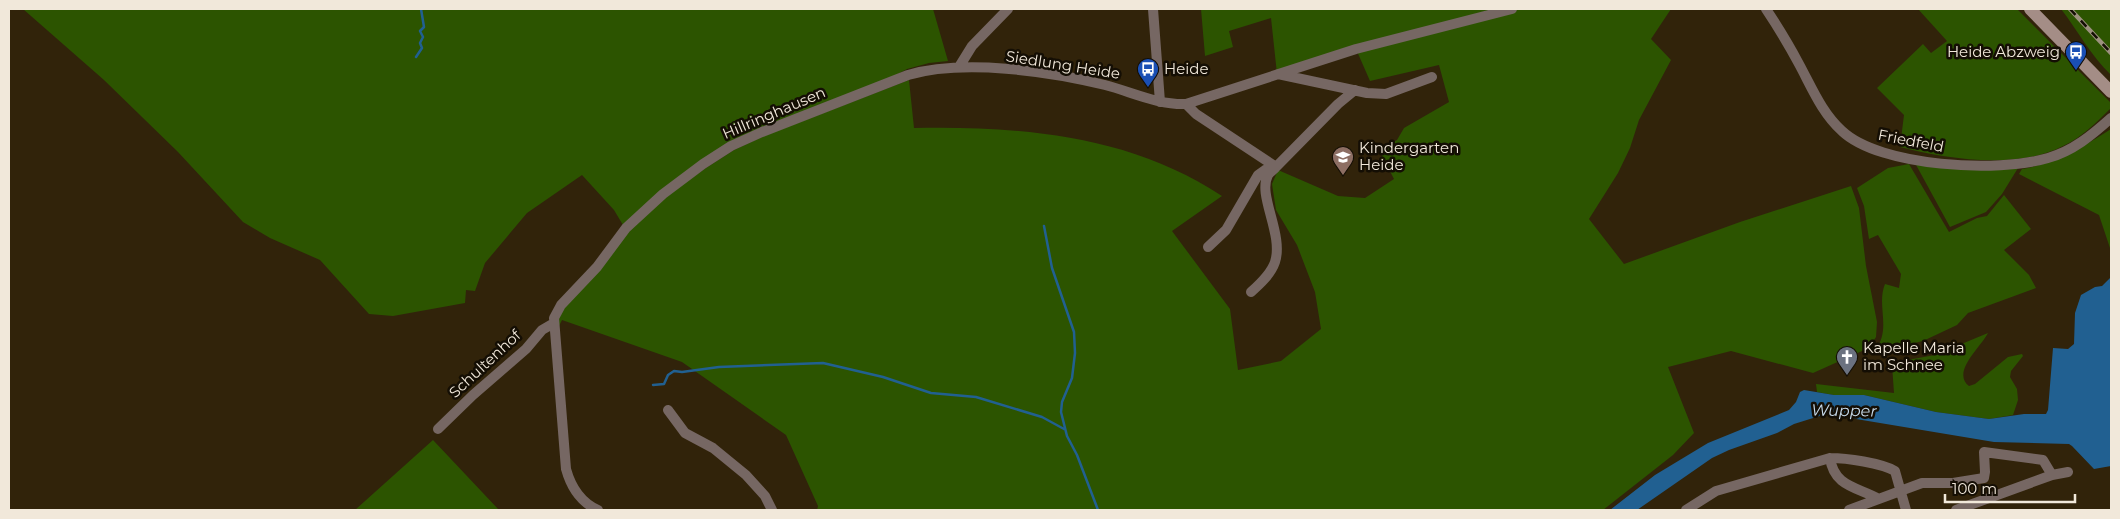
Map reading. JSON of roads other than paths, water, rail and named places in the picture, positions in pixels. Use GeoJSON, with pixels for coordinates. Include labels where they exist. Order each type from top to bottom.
{"type":"FeatureCollection","features":[{"type":"Feature","properties":{"kind":"main road"},"geometry":{"type":"LineString","coordinates":[[2030,9],[2111,92]]}},
{"type":"Feature","properties":{"kind":"street"},"geometry":{"type":"LineString","coordinates":[[959,66],[972,46],[1008,9]]}},
{"type":"Feature","properties":{"kind":"street"},"geometry":{"type":"LineString","coordinates":[[1153,9],[1160,102]]}},
{"type":"Feature","properties":{"kind":"street"},"geometry":{"type":"LineString","coordinates":[[1277,74],[1356,49],[1512,9]]}},
{"type":"Feature","properties":{"kind":"street","name":"Friedfeld"},"geometry":{"type":"LineString","coordinates":[[1766,9],[1829,117],[1854,141],[1879,152],[1915,159],[1961,164],[1994,165],[2024,163],[2064,152],[2085,140],[2111,118]]}},
{"type":"Feature","properties":{"kind":"street","name":"Siedlung Heide"},"geometry":{"type":"LineString","coordinates":[[908,75],[927,69],[959,66],[1009,70],[1077,79],[1123,89],[1160,102],[1186,104],[1225,93],[1277,74]]}},
{"type":"Feature","properties":{"kind":"street"},"geometry":{"type":"LineString","coordinates":[[1277,74],[1355,90],[1386,94],[1432,77]]}},
{"type":"Feature","properties":{"kind":"street","name":"Hillringhausen"},"geometry":{"type":"LineString","coordinates":[[554,323],[554,318],[561,305],[597,267],[626,228],[662,194],[716,155],[762,132],[908,75]]}},
{"type":"Feature","properties":{"kind":"street"},"geometry":{"type":"LineString","coordinates":[[1252,292],[1266,277],[1275,262],[1278,238],[1267,203],[1268,175],[1338,104],[1355,90]]}},
{"type":"Feature","properties":{"kind":"street"},"geometry":{"type":"LineString","coordinates":[[1186,104],[1196,114],[1276,167]]}},
{"type":"Feature","properties":{"kind":"street"},"geometry":{"type":"LineString","coordinates":[[1208,247],[1226,230],[1258,175],[1265,170],[1276,167]]}},
{"type":"Feature","properties":{"kind":"street"},"geometry":{"type":"LineString","coordinates":[[554,323],[568,474],[582,501],[598,510]]}},
{"type":"Feature","properties":{"kind":"street","name":"Schultenhof"},"geometry":{"type":"LineString","coordinates":[[438,429],[472,395],[526,349],[542,330],[554,323]]}},
{"type":"Feature","properties":{"kind":"street"},"geometry":{"type":"LineString","coordinates":[[668,410],[686,433],[713,448],[746,475],[765,496],[772,510]]}},
{"type":"Feature","properties":{"kind":"street"},"geometry":{"type":"LineString","coordinates":[[1849,510],[1922,483],[1953,484],[1984,478],[1984,452],[2043,460],[2052,476]]}},
{"type":"Feature","properties":{"kind":"street"},"geometry":{"type":"LineString","coordinates":[[1830,458],[1832,468],[1843,482],[1879,499]]}},
{"type":"Feature","properties":{"kind":"street"},"geometry":{"type":"LineString","coordinates":[[1686,510],[1716,491],[1830,458],[1840,458],[1892,469],[1897,474],[1906,510]]}},
{"type":"Feature","properties":{"kind":"street"},"geometry":{"type":"LineString","coordinates":[[1956,510],[2068,472]]}},
{"type":"Feature","properties":{"kind":"water","name":"Wupper"},"geometry":{"type":"Polygon","coordinates":[[[2111,277],[2111,466],[2094,469],[2069,444],[1994,442],[1826,414],[1794,424],[1777,433],[1712,458],[1637,510],[1610,510],[1655,475],[1708,443],[1789,410],[1796,402],[1800,392],[1804,390],[1834,395],[1864,395],[1936,412],[1989,419],[2024,414],[2046,414],[2048,410],[2053,348],[2068,349],[2074,344],[2075,313],[2081,295],[2095,287],[2102,286],[2111,277]]]}},
{"type":"Feature","properties":{"kind":"waterway"},"geometry":{"type":"LineString","coordinates":[[416,57],[422,48],[420,43],[423,37],[420,31],[424,27],[421,9]]}},
{"type":"Feature","properties":{"kind":"waterway"},"geometry":{"type":"LineString","coordinates":[[1044,226],[1052,268],[1074,332],[1075,353],[1072,378],[1062,402],[1061,412],[1067,436],[1077,455],[1098,510]]}},
{"type":"Feature","properties":{"kind":"waterway"},"geometry":{"type":"LineString","coordinates":[[653,385],[664,384],[668,375],[674,371],[682,372],[719,367],[823,363],[883,377],[931,393],[976,397],[1042,417],[1064,429]]}},
{"type":"Feature","properties":{"kind":"railway"},"geometry":{"type":"LineString","coordinates":[[2070,9],[2111,53]]}},
{"type":"Feature","properties":{"kind":"place","name":"Heide Abzweig"},"geometry":{"type":"Point","coordinates":[2076,71]}},
{"type":"Feature","properties":{"kind":"place","name":"Heide"},"geometry":{"type":"Point","coordinates":[1148,88]}},
{"type":"Feature","properties":{"kind":"place","name":"Kindergarten Heide"},"geometry":{"type":"Point","coordinates":[1343,176]}},
{"type":"Feature","properties":{"kind":"place","name":"Kapelle Maria im Schnee"},"geometry":{"type":"Point","coordinates":[1847,376]}}]}
